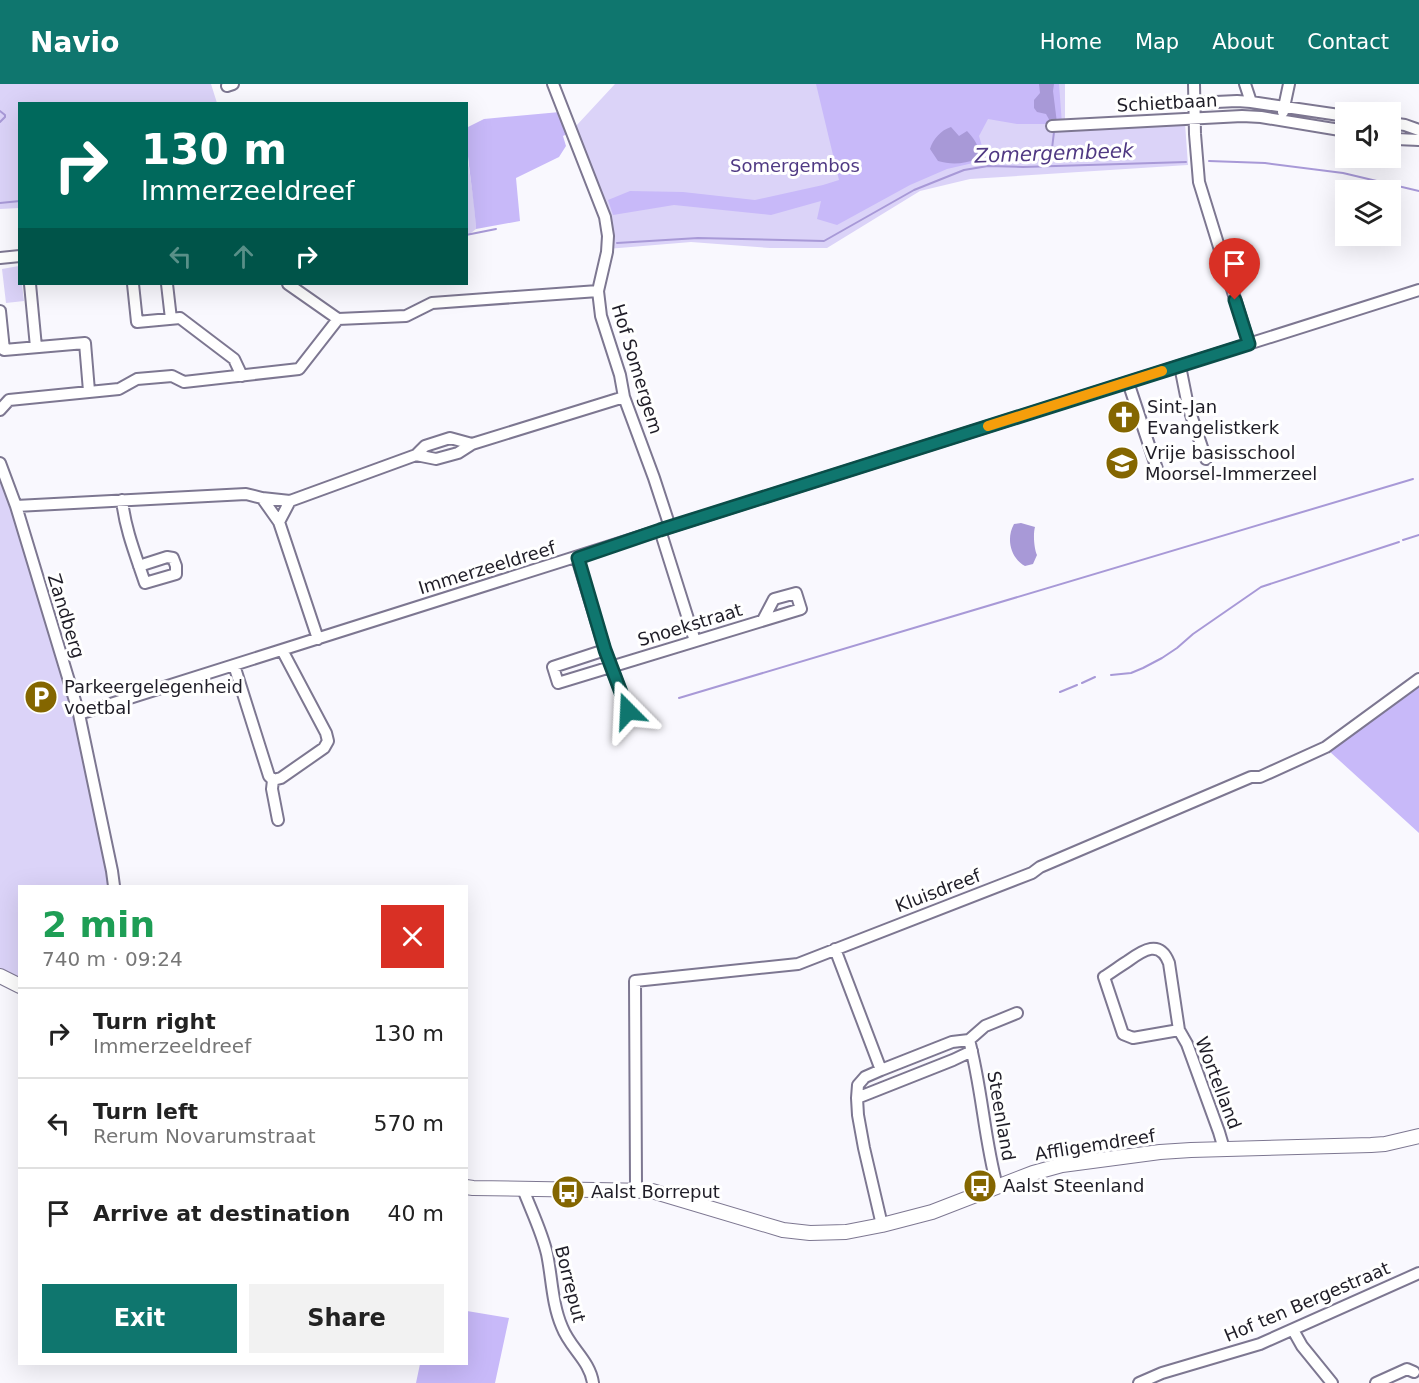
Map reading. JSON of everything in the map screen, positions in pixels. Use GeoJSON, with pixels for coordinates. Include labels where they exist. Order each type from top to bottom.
{"type":"FeatureCollection","features":[{"type":"Feature","properties":{"kind":"street","name":"Hof Somergem"},"geometry":{"type":"LineString","coordinates":[[553,84],[605,217],[608,236],[607,252],[598,291],[601,316],[620,375],[624,397],[654,478],[665,529],[695,640]]}},
{"type":"Feature","properties":{"kind":"street"},"geometry":{"type":"LineString","coordinates":[[1194,84],[1199,182],[1249,344]]}},
{"type":"Feature","properties":{"kind":"street"},"geometry":{"type":"LineString","coordinates":[[1245,84],[1251,102]]}},
{"type":"Feature","properties":{"kind":"street"},"geometry":{"type":"LineString","coordinates":[[1282,121],[1289,84]]}},
{"type":"Feature","properties":{"kind":"street","name":"Schietbaan"},"geometry":{"type":"LineString","coordinates":[[1195,103],[1251,102],[1335,114]]}},
{"type":"Feature","properties":{"kind":"street","name":"Schietbaan"},"geometry":{"type":"LineString","coordinates":[[1055,126],[1242,116],[1335,129]]}},
{"type":"Feature","properties":{"kind":"street"},"geometry":{"type":"LineString","coordinates":[[1401,124],[1405,125],[1414,134]]}},
{"type":"Feature","properties":{"kind":"street"},"geometry":{"type":"LineString","coordinates":[[0,258],[18,256]]}},
{"type":"Feature","properties":{"kind":"street"},"geometry":{"type":"LineString","coordinates":[[30,285],[36,347]]}},
{"type":"Feature","properties":{"kind":"street"},"geometry":{"type":"LineString","coordinates":[[133,285],[137,322],[180,318],[234,359],[242,375]]}},
{"type":"Feature","properties":{"kind":"street"},"geometry":{"type":"LineString","coordinates":[[167,285],[171,319]]}},
{"type":"Feature","properties":{"kind":"street"},"geometry":{"type":"LineString","coordinates":[[289,285],[338,319],[406,316],[432,303],[598,291]]}},
{"type":"Feature","properties":{"kind":"street","name":"Immerzeeldreef"},"geometry":{"type":"LineString","coordinates":[[79,714],[578,558],[1419,290]]}},
{"type":"Feature","properties":{"kind":"street"},"geometry":{"type":"LineString","coordinates":[[0,311],[4,350],[85,343],[89,391]]}},
{"type":"Feature","properties":{"kind":"street"},"geometry":{"type":"LineString","coordinates":[[0,410],[9,400],[119,388],[137,379],[172,376],[184,382],[299,369],[338,319]]}},
{"type":"Feature","properties":{"kind":"street"},"geometry":{"type":"LineString","coordinates":[[1180,366],[1188,406],[1206,459]]}},
{"type":"Feature","properties":{"kind":"street"},"geometry":{"type":"LineString","coordinates":[[1128,382],[1156,469]]}},
{"type":"Feature","properties":{"kind":"street"},"geometry":{"type":"LineString","coordinates":[[416,455],[436,459],[458,453],[472,444],[624,397]]}},
{"type":"Feature","properties":{"kind":"street"},"geometry":{"type":"LineString","coordinates":[[16,506],[246,494],[290,501],[416,455],[425,446],[450,438],[472,444]]}},
{"type":"Feature","properties":{"kind":"street","name":"Zandberg"},"geometry":{"type":"LineString","coordinates":[[0,463],[16,506],[79,714],[114,885]]}},
{"type":"Feature","properties":{"kind":"street"},"geometry":{"type":"LineString","coordinates":[[262,498],[279,522],[318,639]]}},
{"type":"Feature","properties":{"kind":"street"},"geometry":{"type":"LineString","coordinates":[[122,500],[124,518],[139,566]]}},
{"type":"Feature","properties":{"kind":"street"},"geometry":{"type":"LineString","coordinates":[[279,522],[290,501]]}},
{"type":"Feature","properties":{"kind":"street"},"geometry":{"type":"LineString","coordinates":[[578,558],[605,650],[628,711]]}},
{"type":"Feature","properties":{"kind":"street","name":"Snoekstraat"},"geometry":{"type":"LineString","coordinates":[[605,650],[553,667],[558,683],[763,620]]}},
{"type":"Feature","properties":{"kind":"street"},"geometry":{"type":"LineString","coordinates":[[273,780],[280,778],[324,748],[328,741],[326,733],[282,650]]}},
{"type":"Feature","properties":{"kind":"street"},"geometry":{"type":"LineString","coordinates":[[234,665],[269,776],[273,780],[272,789],[278,820]]}},
{"type":"Feature","properties":{"kind":"street","name":"Kluisdreef"},"geometry":{"type":"LineString","coordinates":[[637,1191],[635,981],[798,964],[1032,873],[1040,867],[1251,777],[1260,777],[1299,760],[1326,747],[1419,679]]}},
{"type":"Feature","properties":{"kind":"street"},"geometry":{"type":"LineString","coordinates":[[835,949],[882,1070]]}},
{"type":"Feature","properties":{"kind":"street","name":"Wortelland"},"geometry":{"type":"LineString","coordinates":[[1179,1030],[1133,1038],[1123,1034],[1104,977],[1145,949],[1159,950],[1166,955],[1179,1030],[1187,1044],[1224,1149]]}},
{"type":"Feature","properties":{"kind":"street"},"geometry":{"type":"LineString","coordinates":[[0,976],[18,985]]}},
{"type":"Feature","properties":{"kind":"street"},"geometry":{"type":"LineString","coordinates":[[882,1225],[858,1115],[858,1085],[865,1077],[882,1070],[952,1042],[969,1040],[985,1026],[1017,1013]]}},
{"type":"Feature","properties":{"kind":"street","name":"Steenland"},"geometry":{"type":"LineString","coordinates":[[969,1040],[998,1186]]}},
{"type":"Feature","properties":{"kind":"street","name":"Steenland"},"geometry":{"type":"LineString","coordinates":[[857,1098],[972,1051]]}},
{"type":"Feature","properties":{"kind":"street","name":"Affligemdreef"},"geometry":{"type":"LineString","coordinates":[[468,1187],[652,1191],[783,1230],[810,1233],[846,1232],[932,1212],[1033,1173],[1062,1165],[1160,1152],[1378,1145],[1419,1136]]}},
{"type":"Feature","properties":{"kind":"street","name":"Borreput"},"geometry":{"type":"LineString","coordinates":[[523,1189],[547,1252],[561,1326],[591,1372],[593,1383]]}},
{"type":"Feature","properties":{"kind":"street","name":"Hof ten Bergestraat"},"geometry":{"type":"LineString","coordinates":[[1139,1383],[1162,1378],[1260,1344],[1419,1273]]}},
{"type":"Feature","properties":{"kind":"street"},"geometry":{"type":"LineString","coordinates":[[1293,1330],[1302,1346],[1332,1383]]}},
{"type":"Feature","properties":{"kind":"street"},"geometry":{"type":"LineString","coordinates":[[1376,1383],[1407,1369],[1417,1375]]}},
{"type":"Feature","properties":{"kind":"green space"},"geometry":{"type":"Polygon","coordinates":[[[0,84],[211,84],[217,102],[18,102],[18,208],[0,209],[0,84]]]}},
{"type":"Feature","properties":{"kind":"green space","name":"Somergembos"},"geometry":{"type":"Polygon","coordinates":[[[615,84],[1065,84],[1065,132],[1185,123],[1188,165],[970,179],[920,191],[827,248],[770,248],[691,242],[607,249],[606,223],[574,140],[579,134],[576,126],[615,84]]]}},
{"type":"Feature","properties":{"kind":"green space"},"geometry":{"type":"Polygon","coordinates":[[[468,162],[474,202],[476,229],[468,235],[468,162]]]}},
{"type":"Feature","properties":{"kind":"green space"},"geometry":{"type":"Polygon","coordinates":[[[18,266],[18,285],[22,285],[24,301],[6,303],[2,269],[18,266]]]}},
{"type":"Feature","properties":{"kind":"green space"},"geometry":{"type":"Polygon","coordinates":[[[0,463],[79,714],[114,885],[18,885],[18,985],[0,976],[0,463]]]}},
{"type":"Feature","properties":{"kind":"shaded area"},"geometry":{"type":"Polygon","coordinates":[[[816,84],[1059,84],[1062,124],[1017,124],[988,119],[979,136],[986,160],[947,169],[910,185],[837,225],[817,219],[821,201],[771,215],[674,205],[613,215],[608,200],[630,191],[683,192],[755,200],[839,180],[816,84]]]}},
{"type":"Feature","properties":{"kind":"shaded area"},"geometry":{"type":"Polygon","coordinates":[[[1039,84],[1054,84],[1057,123],[1051,123],[1046,114],[1037,112],[1034,108],[1034,100],[1040,93],[1039,84]]]}},
{"type":"Feature","properties":{"kind":"shaded area"},"geometry":{"type":"Polygon","coordinates":[[[560,112],[569,133],[563,136],[566,146],[559,157],[516,178],[520,221],[476,229],[468,153],[468,127],[484,119],[560,112]]]}},
{"type":"Feature","properties":{"kind":"shaded area"},"geometry":{"type":"Polygon","coordinates":[[[951,127],[959,136],[967,131],[972,137],[978,147],[977,159],[958,163],[938,161],[930,149],[931,145],[935,138],[951,127]]]}},
{"type":"Feature","properties":{"kind":"shaded area"},"geometry":{"type":"Polygon","coordinates":[[[1021,523],[1035,527],[1034,541],[1037,555],[1033,564],[1025,566],[1013,553],[1010,541],[1014,524],[1021,523]]]}},
{"type":"Feature","properties":{"kind":"shaded area"},"geometry":{"type":"Polygon","coordinates":[[[1419,685],[1419,833],[1329,751],[1419,685]]]}},
{"type":"Feature","properties":{"kind":"shaded area"},"geometry":{"type":"Polygon","coordinates":[[[468,1311],[509,1318],[495,1383],[416,1383],[420,1365],[468,1365],[468,1311]]]}},
{"type":"Feature","properties":{"kind":"waterway"},"geometry":{"type":"LineString","coordinates":[[0,111],[5,115],[0,122]]}},
{"type":"Feature","properties":{"kind":"waterway"},"geometry":{"type":"LineString","coordinates":[[1050,165],[1054,132]]}},
{"type":"Feature","properties":{"kind":"waterway"},"geometry":{"type":"LineString","coordinates":[[1209,161],[1265,163],[1343,173],[1419,191]]}},
{"type":"Feature","properties":{"kind":"waterway","name":"Zomergembeek"},"geometry":{"type":"LineString","coordinates":[[617,243],[698,238],[824,241],[914,190],[964,170],[988,166],[1186,162]]}},
{"type":"Feature","properties":{"kind":"waterway"},"geometry":{"type":"LineString","coordinates":[[0,203],[18,201]]}},
{"type":"Feature","properties":{"kind":"waterway"},"geometry":{"type":"LineString","coordinates":[[468,235],[496,229]]}},
{"type":"Feature","properties":{"kind":"waterway"},"geometry":{"type":"LineString","coordinates":[[679,698],[1413,479]]}},
{"type":"Feature","properties":{"kind":"waterway"},"geometry":{"type":"LineString","coordinates":[[1403,540],[1419,535]]}},
{"type":"Feature","properties":{"kind":"waterway"},"geometry":{"type":"LineString","coordinates":[[1111,675],[1131,673],[1162,658],[1261,587],[1399,542]]}},
{"type":"Feature","properties":{"kind":"waterway"},"geometry":{"type":"LineString","coordinates":[[1082,683],[1095,677]]}},
{"type":"Feature","properties":{"kind":"waterway"},"geometry":{"type":"LineString","coordinates":[[1060,692],[1077,685]]}},
{"type":"Feature","properties":{"kind":"slow traffic"},"geometry":{"type":"LineString","coordinates":[[988,426],[1162,371]]}},
{"type":"Feature","properties":{"kind":"place","name":"Sint-Jan Evangelistkerk"},"geometry":{"type":"Point","coordinates":[1124,417]}},
{"type":"Feature","properties":{"kind":"place","name":"Vrije basisschool Moorsel-Immerzeel"},"geometry":{"type":"Point","coordinates":[1122,463]}},
{"type":"Feature","properties":{"kind":"place","name":"Parkeergelegenheid voetbal"},"geometry":{"type":"Point","coordinates":[41,697]}},
{"type":"Feature","properties":{"kind":"place","name":"Aalst Steenland"},"geometry":{"type":"Point","coordinates":[980,1186]}},
{"type":"Feature","properties":{"kind":"place","name":"Aalst Borreput"},"geometry":{"type":"Point","coordinates":[568,1192]}},
{"type":"Feature","properties":{"kind":"route"},"geometry":{"type":"LineString","coordinates":[[628,711],[605,650],[578,558],[1249,344],[1235,300]]}}]}
